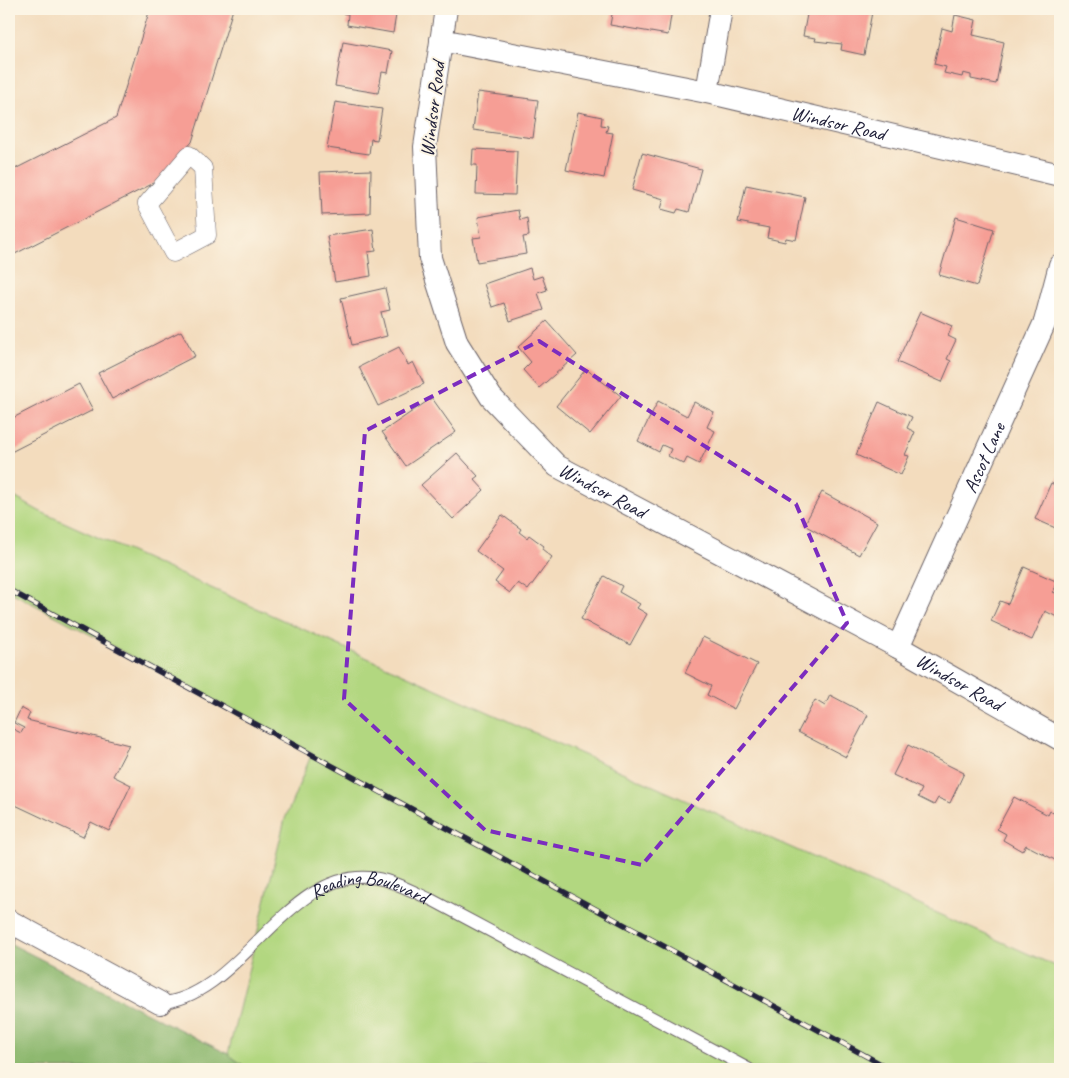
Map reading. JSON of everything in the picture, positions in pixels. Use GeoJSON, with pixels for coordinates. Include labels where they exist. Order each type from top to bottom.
{"type":"FeatureCollection","features":[{"type":"Feature","properties":{"kind":"street","name":"Windsor Road"},"geometry":{"type":"LineString","coordinates":[[446,9],[425,147],[430,258],[457,343],[491,397],[557,466],[898,647],[1060,739]]}},
{"type":"Feature","properties":{"kind":"street"},"geometry":{"type":"LineString","coordinates":[[707,92],[720,9]]}},
{"type":"Feature","properties":{"kind":"street","name":"Windsor Road"},"geometry":{"type":"LineString","coordinates":[[441,40],[707,92],[1060,175]]}},
{"type":"Feature","properties":{"kind":"street"},"geometry":{"type":"LineString","coordinates":[[189,155],[203,168],[207,235],[174,253],[148,204],[189,155]]}},
{"type":"Feature","properties":{"kind":"street","name":"Ascot Lane"},"geometry":{"type":"LineString","coordinates":[[898,647],[1045,322],[1060,265]]}},
{"type":"Feature","properties":{"kind":"street","name":"Reading Boulevard"},"geometry":{"type":"LineString","coordinates":[[10,929],[160,1003]]}},
{"type":"Feature","properties":{"kind":"lane","name":"Reading Boulevard"},"geometry":{"type":"LineString","coordinates":[[160,1003],[176,1002],[193,996],[217,978],[293,907],[310,896],[339,882],[374,878],[402,887],[432,900],[749,1069]]}},
{"type":"Feature","properties":{"kind":"highlighted area"},"geometry":{"type":"Polygon","coordinates":[[[539,341],[796,504],[847,623],[642,865],[485,830],[344,699],[365,431],[539,341]]]}},
{"type":"Feature","properties":{"kind":"green space"},"geometry":{"type":"Polygon","coordinates":[[[9,494],[39,511],[1060,968],[1060,1069],[248,1069],[228,1054],[285,819],[312,753],[9,591],[9,494]]]}},
{"type":"Feature","properties":{"kind":"green space"},"geometry":{"type":"Polygon","coordinates":[[[9,943],[228,1054],[248,1069],[9,1069],[9,943]]]}},
{"type":"Feature","properties":{"kind":"building"},"geometry":{"type":"Polygon","coordinates":[[[150,9],[233,9],[192,142],[156,182],[9,257],[9,172],[116,118],[150,9]]]}},
{"type":"Feature","properties":{"kind":"building"},"geometry":{"type":"Polygon","coordinates":[[[339,9],[397,9],[393,33],[347,25],[348,14],[339,13],[339,9]]]}},
{"type":"Feature","properties":{"kind":"building"},"geometry":{"type":"Polygon","coordinates":[[[613,9],[672,9],[668,35],[610,25],[613,9]]]}},
{"type":"Feature","properties":{"kind":"building"},"geometry":{"type":"Polygon","coordinates":[[[808,9],[856,9],[872,12],[864,55],[841,50],[842,44],[815,41],[816,38],[803,36],[808,9]]]}},
{"type":"Feature","properties":{"kind":"building"},"geometry":{"type":"Polygon","coordinates":[[[955,15],[976,20],[973,35],[1004,42],[996,84],[971,79],[971,75],[963,73],[962,77],[944,73],[946,67],[934,64],[942,28],[952,31],[955,15]]]}},
{"type":"Feature","properties":{"kind":"building"},"geometry":{"type":"Polygon","coordinates":[[[343,42],[392,51],[388,73],[382,72],[378,93],[335,86],[343,42]]]}},
{"type":"Feature","properties":{"kind":"building"},"geometry":{"type":"Polygon","coordinates":[[[478,92],[538,100],[533,138],[473,130],[478,92]]]}},
{"type":"Feature","properties":{"kind":"building"},"geometry":{"type":"Polygon","coordinates":[[[335,102],[382,109],[377,140],[371,139],[369,154],[327,148],[335,102]]]}},
{"type":"Feature","properties":{"kind":"building"},"geometry":{"type":"Polygon","coordinates":[[[578,112],[602,117],[601,125],[608,126],[606,132],[613,133],[604,178],[566,170],[578,112]]]}},
{"type":"Feature","properties":{"kind":"building"},"geometry":{"type":"Polygon","coordinates":[[[473,149],[517,151],[515,195],[476,194],[477,165],[472,165],[473,149]]]}},
{"type":"Feature","properties":{"kind":"building"},"geometry":{"type":"Polygon","coordinates":[[[642,153],[701,169],[689,212],[678,209],[676,213],[661,209],[664,199],[632,190],[642,153]]]}},
{"type":"Feature","properties":{"kind":"building"},"geometry":{"type":"Polygon","coordinates":[[[371,170],[370,213],[322,215],[320,172],[371,170]]]}},
{"type":"Feature","properties":{"kind":"building"},"geometry":{"type":"Polygon","coordinates":[[[746,185],[805,197],[796,240],[786,238],[785,242],[767,238],[769,228],[738,222],[746,185]]]}},
{"type":"Feature","properties":{"kind":"building"},"geometry":{"type":"Polygon","coordinates":[[[518,210],[520,220],[527,218],[529,236],[523,237],[526,254],[477,262],[473,238],[481,237],[478,217],[518,210]]]}},
{"type":"Feature","properties":{"kind":"building"},"geometry":{"type":"Polygon","coordinates":[[[956,217],[994,229],[977,286],[939,275],[956,217]]]}},
{"type":"Feature","properties":{"kind":"building"},"geometry":{"type":"Polygon","coordinates":[[[373,229],[376,251],[368,252],[371,276],[335,282],[327,236],[373,229]]]}},
{"type":"Feature","properties":{"kind":"building"},"geometry":{"type":"Polygon","coordinates":[[[530,268],[533,279],[542,276],[547,290],[538,293],[544,310],[510,321],[504,303],[492,307],[484,284],[530,268]]]}},
{"type":"Feature","properties":{"kind":"building"},"geometry":{"type":"Polygon","coordinates":[[[385,288],[390,310],[381,312],[387,336],[352,345],[341,298],[385,288]]]}},
{"type":"Feature","properties":{"kind":"building"},"geometry":{"type":"Polygon","coordinates":[[[920,312],[952,326],[948,336],[956,340],[947,359],[951,361],[942,382],[897,362],[920,312]]]}},
{"type":"Feature","properties":{"kind":"building"},"geometry":{"type":"Polygon","coordinates":[[[547,321],[577,355],[539,388],[523,370],[531,362],[518,347],[547,321]]]}},
{"type":"Feature","properties":{"kind":"building"},"geometry":{"type":"Polygon","coordinates":[[[181,331],[195,356],[112,399],[98,373],[181,331]]]}},
{"type":"Feature","properties":{"kind":"building"},"geometry":{"type":"Polygon","coordinates":[[[399,347],[408,365],[413,362],[424,384],[378,406],[359,367],[399,347]]]}},
{"type":"Feature","properties":{"kind":"building"},"geometry":{"type":"Polygon","coordinates":[[[586,369],[621,396],[590,434],[556,406],[586,369]]]}},
{"type":"Feature","properties":{"kind":"building"},"geometry":{"type":"Polygon","coordinates":[[[79,384],[93,410],[9,453],[9,420],[79,384]]]}},
{"type":"Feature","properties":{"kind":"building"},"geometry":{"type":"Polygon","coordinates":[[[432,398],[456,432],[406,466],[382,432],[432,398]]]}},
{"type":"Feature","properties":{"kind":"building"},"geometry":{"type":"Polygon","coordinates":[[[658,401],[687,416],[694,402],[714,412],[707,427],[715,431],[699,464],[687,458],[684,464],[668,456],[671,449],[662,445],[659,452],[638,441],[658,401]]]}},
{"type":"Feature","properties":{"kind":"building"},"geometry":{"type":"Polygon","coordinates":[[[879,402],[912,417],[907,428],[915,432],[905,455],[909,456],[901,475],[856,455],[879,402]]]}},
{"type":"Feature","properties":{"kind":"building"},"geometry":{"type":"Polygon","coordinates":[[[457,453],[478,476],[474,479],[484,490],[453,519],[421,485],[457,453]]]}},
{"type":"Feature","properties":{"kind":"building"},"geometry":{"type":"Polygon","coordinates":[[[1060,474],[1060,530],[1035,519],[1051,483],[1055,485],[1060,474]]]}},
{"type":"Feature","properties":{"kind":"building"},"geometry":{"type":"Polygon","coordinates":[[[822,492],[877,522],[859,555],[804,525],[822,492]]]}},
{"type":"Feature","properties":{"kind":"building"},"geometry":{"type":"Polygon","coordinates":[[[502,515],[521,529],[519,532],[527,538],[529,535],[544,546],[542,549],[552,557],[528,590],[518,583],[510,593],[495,582],[503,571],[476,551],[502,515]]]}},
{"type":"Feature","properties":{"kind":"building"},"geometry":{"type":"Polygon","coordinates":[[[1024,567],[1058,582],[1053,592],[1060,595],[1059,618],[1045,611],[1032,640],[991,621],[1000,601],[1008,604],[1024,567]]]}},
{"type":"Feature","properties":{"kind":"building"},"geometry":{"type":"Polygon","coordinates":[[[604,576],[622,586],[619,592],[640,604],[637,608],[647,614],[630,645],[581,619],[604,576]]]}},
{"type":"Feature","properties":{"kind":"building"},"geometry":{"type":"Polygon","coordinates":[[[703,637],[757,664],[734,709],[707,695],[711,686],[685,673],[703,637]]]}},
{"type":"Feature","properties":{"kind":"building"},"geometry":{"type":"Polygon","coordinates":[[[830,695],[868,715],[846,757],[798,732],[815,700],[825,706],[830,695]]]}},
{"type":"Feature","properties":{"kind":"building"},"geometry":{"type":"Polygon","coordinates":[[[21,708],[30,713],[27,720],[129,745],[113,776],[131,785],[109,831],[91,822],[83,837],[9,802],[12,796],[9,794],[9,727],[21,733],[24,728],[14,723],[21,708]]]}},
{"type":"Feature","properties":{"kind":"building"},"geometry":{"type":"Polygon","coordinates":[[[908,745],[964,773],[950,803],[938,798],[934,805],[918,797],[922,789],[893,775],[908,745]]]}},
{"type":"Feature","properties":{"kind":"building"},"geometry":{"type":"Polygon","coordinates":[[[1014,797],[1048,815],[1050,811],[1060,817],[1060,850],[1055,860],[1026,845],[1022,851],[1003,840],[1006,834],[997,829],[1014,797]]]}},
{"type":"Feature","properties":{"kind":"railway"},"geometry":{"type":"LineString","coordinates":[[9,590],[890,1069]]}}]}
